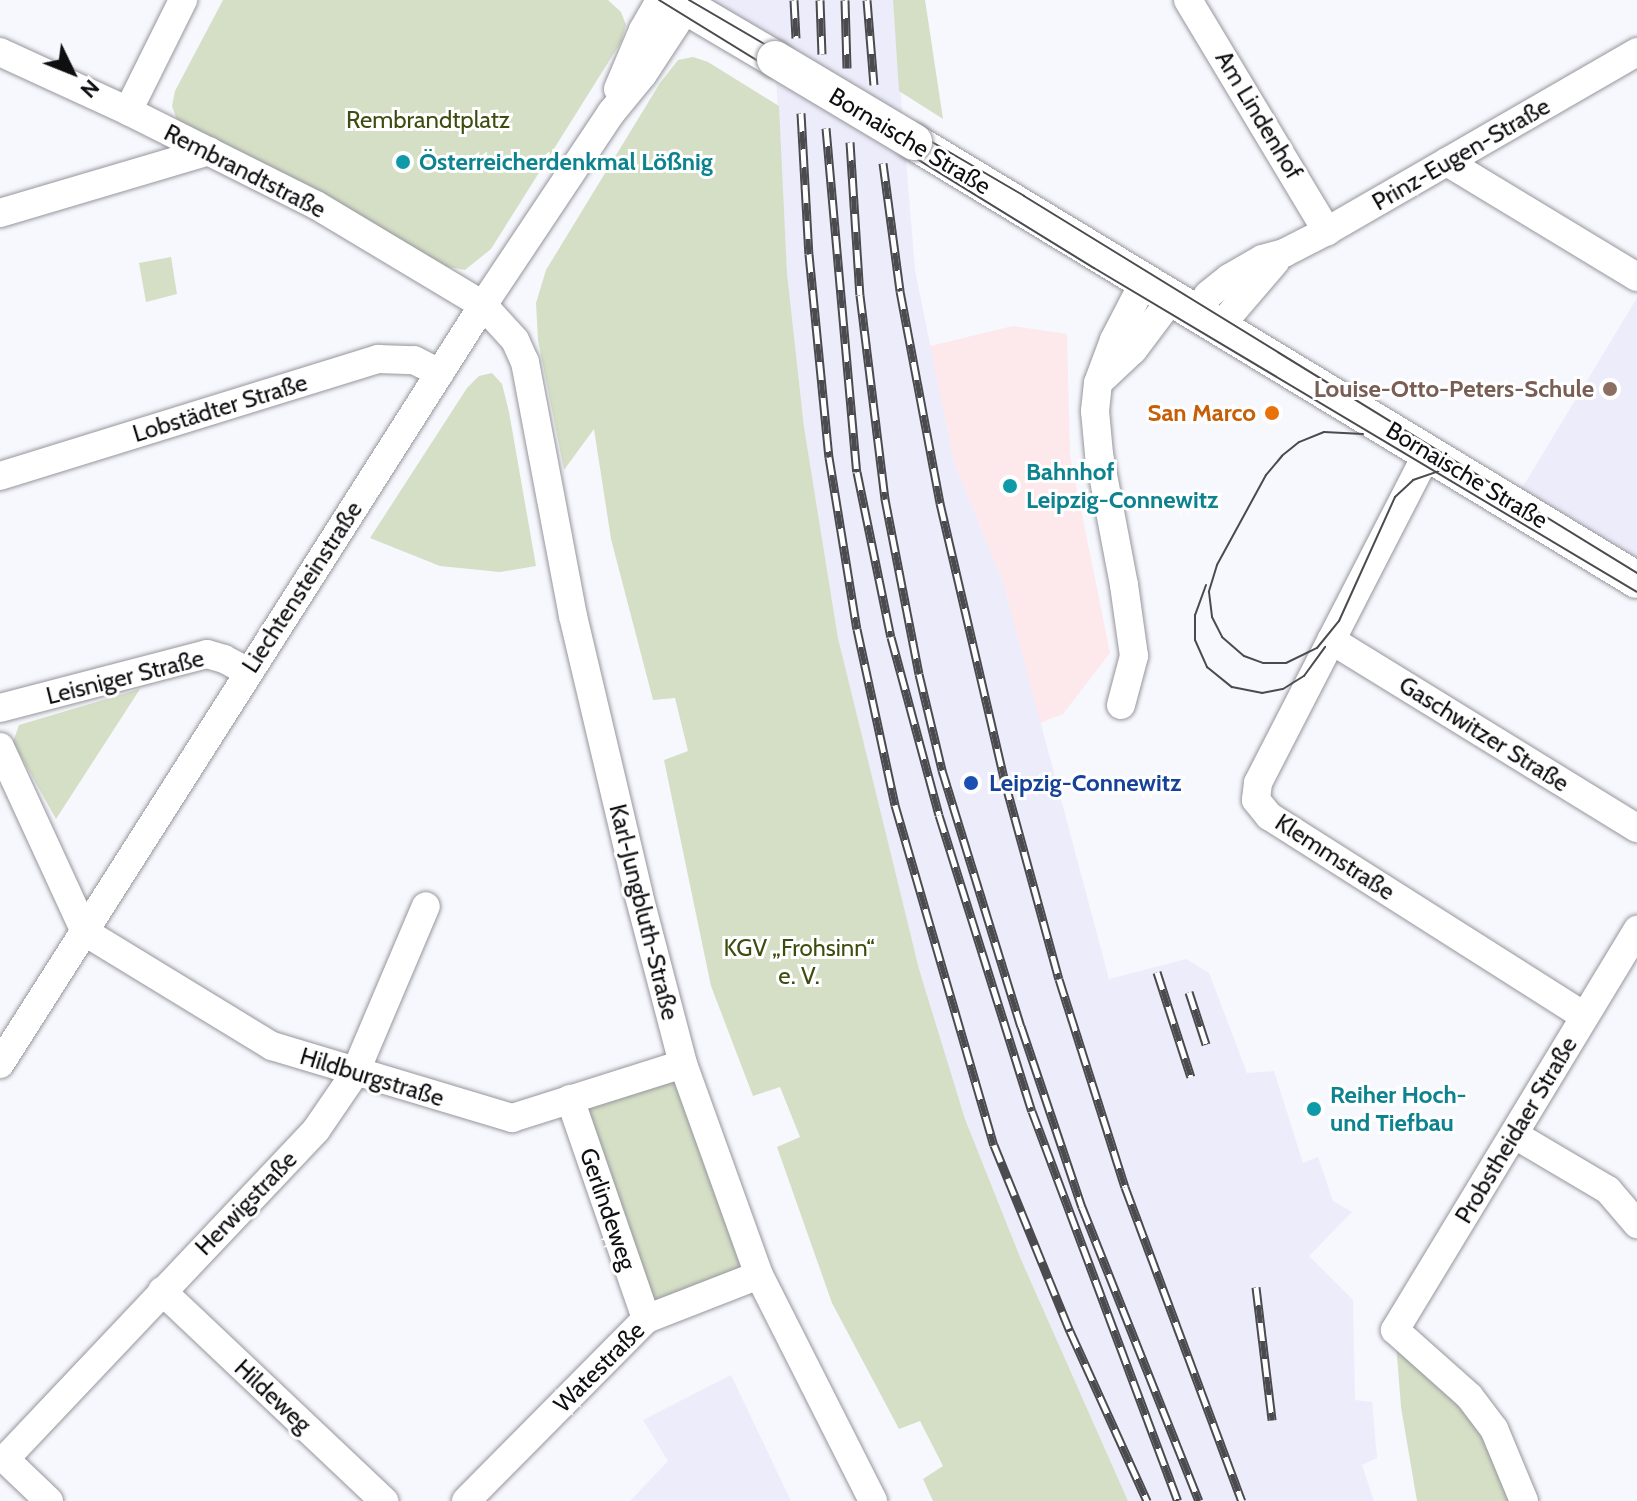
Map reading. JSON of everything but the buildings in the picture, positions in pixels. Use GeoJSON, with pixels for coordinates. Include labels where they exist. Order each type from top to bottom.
{"type":"FeatureCollection","features":[{"type":"Feature","properties":{"kind":"main road","name":"Bornaische Straße"},"geometry":{"type":"LineString","coordinates":[[674,2],[1184,303],[1637,580]]}},
{"type":"Feature","properties":{"kind":"street"},"geometry":{"type":"LineString","coordinates":[[128,111],[183,0]]}},
{"type":"Feature","properties":{"kind":"street","name":"Am Lindenhof"},"geometry":{"type":"LineString","coordinates":[[1188,0],[1230,65],[1327,231]]}},
{"type":"Feature","properties":{"kind":"street","name":"Liechtensteinstraße"},"geometry":{"type":"LineString","coordinates":[[0,1064],[483,305],[611,113],[643,74],[674,2]]}},
{"type":"Feature","properties":{"kind":"street","name":"Rembrandtstraße"},"geometry":{"type":"LineString","coordinates":[[0,52],[128,111],[316,205],[483,305]]}},
{"type":"Feature","properties":{"kind":"street","name":"Prinz-Eugen-Straße"},"geometry":{"type":"LineString","coordinates":[[1184,303],[1208,295],[1229,278],[1262,259],[1284,253],[1327,231],[1637,52]]}},
{"type":"Feature","properties":{"kind":"street"},"geometry":{"type":"LineString","coordinates":[[0,213],[209,151]]}},
{"type":"Feature","properties":{"kind":"street"},"geometry":{"type":"LineString","coordinates":[[1447,162],[1637,277]]}},
{"type":"Feature","properties":{"kind":"street"},"geometry":{"type":"LineString","coordinates":[[1121,705],[1134,656],[1099,454],[1095,411],[1098,383],[1114,340],[1184,303]]}},
{"type":"Feature","properties":{"kind":"street","name":"Karl-Jungbluth-Straße"},"geometry":{"type":"LineString","coordinates":[[483,305],[515,340],[525,362],[577,631],[638,892],[683,1064],[759,1275],[873,1501]]}},
{"type":"Feature","properties":{"kind":"street","name":"Lobstädter Straße"},"geometry":{"type":"LineString","coordinates":[[0,476],[378,359],[414,360],[440,373]]}},
{"type":"Feature","properties":{"kind":"street","name":"Klemmstraße"},"geometry":{"type":"LineString","coordinates":[[1428,452],[1258,783],[1256,800],[1269,816],[1584,1016]]}},
{"type":"Feature","properties":{"kind":"street","name":"Gaschwitzer Straße"},"geometry":{"type":"LineString","coordinates":[[1331,640],[1637,828]]}},
{"type":"Feature","properties":{"kind":"street","name":"Leisniger Straße"},"geometry":{"type":"LineString","coordinates":[[0,708],[207,654],[248,672]]}},
{"type":"Feature","properties":{"kind":"street"},"geometry":{"type":"LineString","coordinates":[[0,747],[85,932]]}},
{"type":"Feature","properties":{"kind":"street","name":"Herwigstraße"},"geometry":{"type":"LineString","coordinates":[[49,1501],[5,1459],[316,1130],[355,1073],[426,906]]}},
{"type":"Feature","properties":{"kind":"street","name":"Hildburgstraße"},"geometry":{"type":"LineString","coordinates":[[85,932],[272,1046],[512,1118],[683,1064]]}},
{"type":"Feature","properties":{"kind":"street","name":"Probstheidaer Straße"},"geometry":{"type":"LineString","coordinates":[[1524,1501],[1494,1429],[1478,1407],[1395,1330],[1584,1016],[1634,940]]}},
{"type":"Feature","properties":{"kind":"street","name":"Gerlindeweg"},"geometry":{"type":"LineString","coordinates":[[570,1099],[646,1319]]}},
{"type":"Feature","properties":{"kind":"street"},"geometry":{"type":"LineString","coordinates":[[1515,1135],[1608,1190],[1637,1224]]}},
{"type":"Feature","properties":{"kind":"street","name":"Watestraße"},"geometry":{"type":"LineString","coordinates":[[466,1501],[646,1319],[759,1275]]}},
{"type":"Feature","properties":{"kind":"street","name":"Hildeweg"},"geometry":{"type":"LineString","coordinates":[[162,1291],[384,1501]]}},
{"type":"Feature","properties":{"kind":"shaded area"},"geometry":{"type":"Polygon","coordinates":[[[675,0],[893,0],[915,270],[954,463],[1003,582],[1109,979],[1186,959],[1209,973],[1247,1073],[1274,1071],[1303,1163],[1318,1157],[1333,1201],[1352,1212],[1309,1256],[1353,1300],[1355,1400],[1372,1402],[1377,1458],[1362,1465],[1374,1501],[1128,1501],[1020,1257],[965,1119],[919,969],[874,789],[838,638],[804,427],[787,273],[775,59],[675,0]]]}},
{"type":"Feature","properties":{"kind":"shaded area","name":"Louise-Otto-Peters-Schule"},"geometry":{"type":"Polygon","coordinates":[[[1637,298],[1637,580],[1513,503],[1637,298]]]}},
{"type":"Feature","properties":{"kind":"shaded area"},"geometry":{"type":"Polygon","coordinates":[[[1013,326],[1067,334],[1070,455],[1110,653],[1063,714],[1040,723],[1003,582],[954,463],[930,346],[1013,326]]]}},
{"type":"Feature","properties":{"kind":"shaded area"},"geometry":{"type":"Polygon","coordinates":[[[731,1375],[791,1501],[630,1501],[668,1461],[643,1420],[731,1375]]]}},
{"type":"Feature","properties":{"kind":"green space","name":"Rembrandtplatz"},"geometry":{"type":"Polygon","coordinates":[[[223,0],[608,0],[621,12],[626,25],[621,42],[491,249],[465,270],[448,267],[177,120],[172,106],[175,91],[223,0]]]}},
{"type":"Feature","properties":{"kind":"green space"},"geometry":{"type":"Polygon","coordinates":[[[893,0],[925,0],[943,119],[899,91],[893,0]]]}},
{"type":"Feature","properties":{"kind":"green space","name":"KGV „Frohsinn“ e. V."},"geometry":{"type":"Polygon","coordinates":[[[693,57],[708,62],[779,106],[787,273],[804,427],[838,638],[919,969],[965,1119],[1020,1257],[1128,1501],[933,1501],[923,1479],[943,1466],[920,1421],[899,1429],[832,1303],[777,1147],[800,1137],[780,1087],[753,1096],[711,986],[664,760],[688,751],[675,698],[653,700],[611,539],[594,429],[564,470],[538,340],[536,303],[546,270],[660,83],[678,60],[693,57]]]}},
{"type":"Feature","properties":{"kind":"green space"},"geometry":{"type":"Polygon","coordinates":[[[171,257],[177,294],[146,302],[139,263],[171,257]]]}},
{"type":"Feature","properties":{"kind":"green space"},"geometry":{"type":"Polygon","coordinates":[[[492,373],[502,384],[509,412],[536,566],[500,572],[440,566],[370,538],[467,388],[479,376],[492,373]]]}},
{"type":"Feature","properties":{"kind":"green space"},"geometry":{"type":"Polygon","coordinates":[[[140,689],[56,819],[13,742],[19,725],[140,689]]]}},
{"type":"Feature","properties":{"kind":"green space"},"geometry":{"type":"Polygon","coordinates":[[[683,1064],[759,1275],[646,1319],[570,1099],[683,1064]]]}},
{"type":"Feature","properties":{"kind":"green space"},"geometry":{"type":"Polygon","coordinates":[[[1395,1330],[1469,1396],[1524,1501],[1417,1501],[1401,1407],[1395,1330]]]}},
{"type":"Feature","properties":{"kind":"tram line"},"geometry":{"type":"LineString","coordinates":[[659,0],[1094,268],[1637,592]]}},
{"type":"Feature","properties":{"kind":"tram line"},"geometry":{"type":"LineString","coordinates":[[689,0],[1024,196],[1637,573]]}},
{"type":"Feature","properties":{"kind":"tram line"},"geometry":{"type":"LineString","coordinates":[[1363,434],[1324,432],[1299,442],[1282,456],[1266,475],[1217,565],[1209,592],[1212,617],[1222,637],[1244,656],[1263,663],[1286,663],[1317,648],[1339,621],[1395,497],[1413,480],[1439,471]]}},
{"type":"Feature","properties":{"kind":"tram line"},"geometry":{"type":"LineString","coordinates":[[1206,585],[1195,615],[1195,640],[1207,667],[1232,687],[1262,693],[1283,689],[1304,676],[1325,647]]}},
{"type":"Feature","properties":{"kind":"railway"},"geometry":{"type":"LineString","coordinates":[[794,0],[796,38]]}},
{"type":"Feature","properties":{"kind":"railway"},"geometry":{"type":"LineString","coordinates":[[820,0],[822,54]]}},
{"type":"Feature","properties":{"kind":"railway"},"geometry":{"type":"LineString","coordinates":[[845,0],[847,68]]}},
{"type":"Feature","properties":{"kind":"railway"},"geometry":{"type":"LineString","coordinates":[[867,0],[874,85]]}},
{"type":"Feature","properties":{"kind":"railway"},"geometry":{"type":"LineString","coordinates":[[801,113],[809,254],[829,457],[857,629],[895,805],[994,1145],[1070,1331],[1147,1501]]}},
{"type":"Feature","properties":{"kind":"railway"},"geometry":{"type":"LineString","coordinates":[[826,128],[857,472],[891,637],[939,815],[1032,1111],[1178,1501]]}},
{"type":"Feature","properties":{"kind":"railway"},"geometry":{"type":"LineString","coordinates":[[850,142],[860,295],[885,499],[919,674],[942,770],[1021,1026],[1082,1207],[1199,1501]]}},
{"type":"Feature","properties":{"kind":"railway"},"geometry":{"type":"LineString","coordinates":[[883,163],[900,291],[940,503],[1005,782],[1059,979],[1125,1187],[1242,1501]]}},
{"type":"Feature","properties":{"kind":"railway"},"geometry":{"type":"LineString","coordinates":[[1157,972],[1191,1077]]}},
{"type":"Feature","properties":{"kind":"railway"},"geometry":{"type":"LineString","coordinates":[[1189,992],[1206,1044]]}},
{"type":"Feature","properties":{"kind":"railway"},"geometry":{"type":"LineString","coordinates":[[1256,1287],[1272,1420]]}},
{"type":"Feature","properties":{"kind":"place","name":"Österreicherdenkmal Lößnig"},"geometry":{"type":"Point","coordinates":[403,162]}},
{"type":"Feature","properties":{"kind":"place","name":"Louise-Otto-Peters-Schule"},"geometry":{"type":"Point","coordinates":[1610,389]}},
{"type":"Feature","properties":{"kind":"place","name":"San Marco"},"geometry":{"type":"Point","coordinates":[1272,413]}},
{"type":"Feature","properties":{"kind":"place","name":"Bahnhof Leipzig-Connewitz"},"geometry":{"type":"Point","coordinates":[1010,486]}},
{"type":"Feature","properties":{"kind":"place","name":"Leipzig-Connewitz"},"geometry":{"type":"Point","coordinates":[971,783]}},
{"type":"Feature","properties":{"kind":"place","name":"Reiher Hoch- und Tiefbau"},"geometry":{"type":"Point","coordinates":[1314,1109]}}]}
